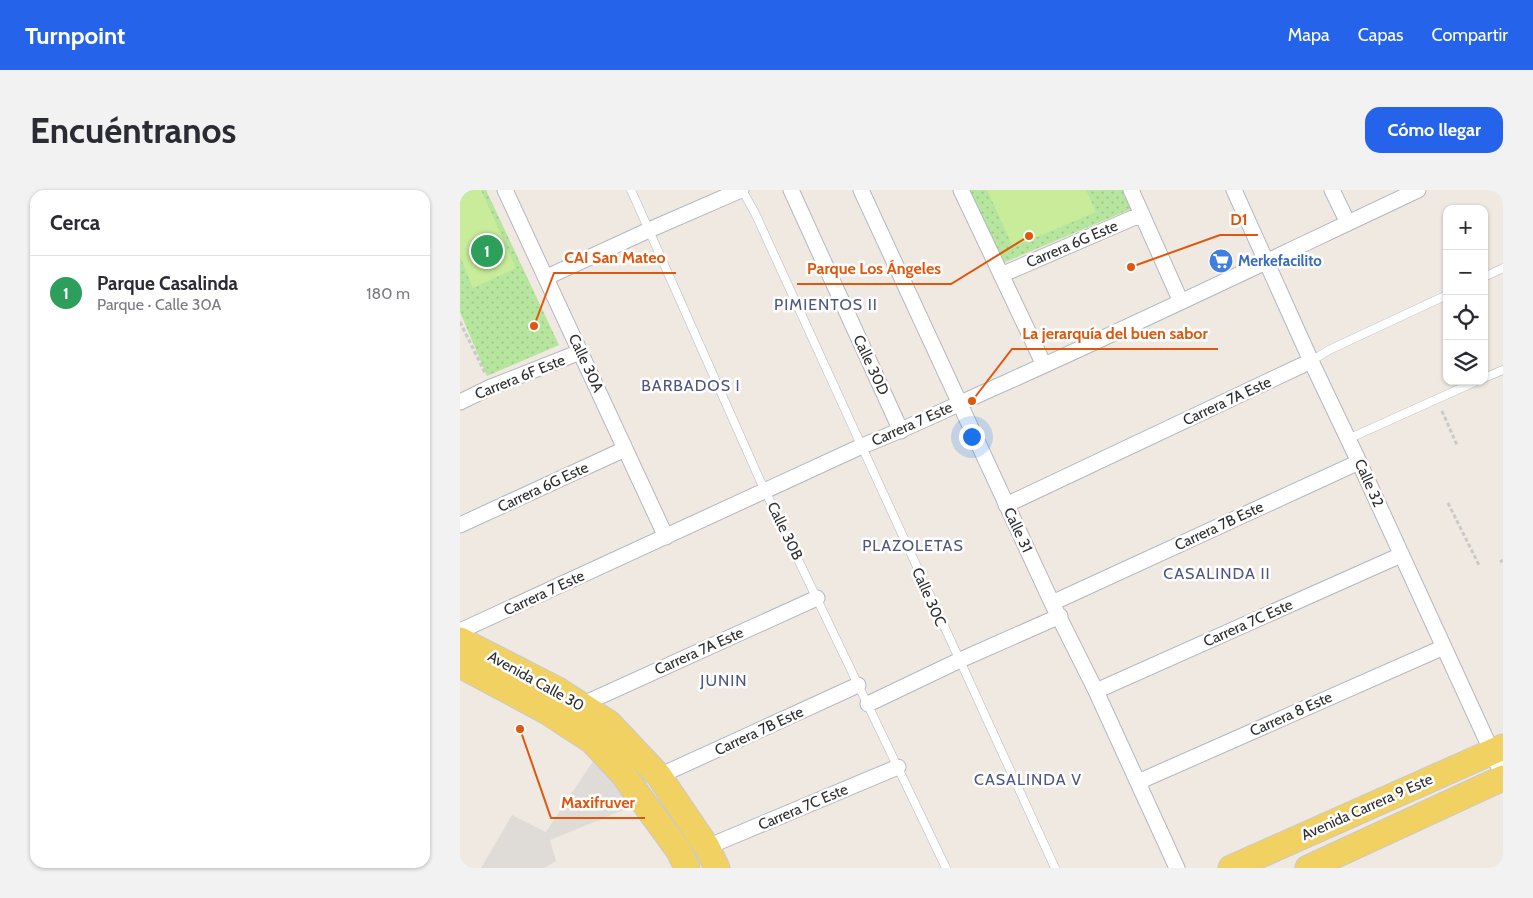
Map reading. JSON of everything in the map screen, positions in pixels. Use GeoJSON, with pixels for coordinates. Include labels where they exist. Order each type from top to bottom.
{"type":"FeatureCollection","features":[{"type":"Feature","properties":{"kind":"main road","name":"Avenida Calle 30"},"geometry":{"type":"LineString","coordinates":[[460,640],[558,690],[608,723],[659,776],[712,858]]}},
{"type":"Feature","properties":{"kind":"main road","name":"Avenida Calle 30"},"geometry":{"type":"LineString","coordinates":[[460,665],[546,711],[592,742],[623,774],[679,851],[687,868]]}},
{"type":"Feature","properties":{"kind":"main road","name":"Avenida Carrera 9 Este"},"geometry":{"type":"LineString","coordinates":[[1231,868],[1497,749]]}},
{"type":"Feature","properties":{"kind":"main road","name":"Avenida Carrera 9 Este"},"geometry":{"type":"LineString","coordinates":[[1308,868],[1503,777]]}},
{"type":"Feature","properties":{"kind":"street","name":"Calle 30A"},"geometry":{"type":"LineString","coordinates":[[505,190],[666,537]]}},
{"type":"Feature","properties":{"kind":"street","name":"Calle 30D"},"geometry":{"type":"LineString","coordinates":[[791,190],[901,431]]}},
{"type":"Feature","properties":{"kind":"street","name":"Calle 31"},"geometry":{"type":"LineString","coordinates":[[861,190],[1006,505],[1096,691],[1177,868]]}},
{"type":"Feature","properties":{"kind":"street"},"geometry":{"type":"LineString","coordinates":[[961,190],[1044,365]]}},
{"type":"Feature","properties":{"kind":"street"},"geometry":{"type":"LineString","coordinates":[[1131,190],[1181,302]]}},
{"type":"Feature","properties":{"kind":"street","name":"Calle 32"},"geometry":{"type":"LineString","coordinates":[[1234,190],[1401,555],[1444,646],[1497,749],[1503,777]]}},
{"type":"Feature","properties":{"kind":"street"},"geometry":{"type":"LineString","coordinates":[[1332,190],[1348,223]]}},
{"type":"Feature","properties":{"kind":"street","name":"Carrera 7 Este"},"geometry":{"type":"LineString","coordinates":[[460,631],[862,446],[901,431],[1418,190]]}},
{"type":"Feature","properties":{"kind":"street"},"geometry":{"type":"LineString","coordinates":[[547,277],[734,191]]}},
{"type":"Feature","properties":{"kind":"street","name":"Carrera 6G Este"},"geometry":{"type":"LineString","coordinates":[[1001,275],[1142,214]]}},
{"type":"Feature","properties":{"kind":"street","name":"Carrera 6F Este"},"geometry":{"type":"LineString","coordinates":[[460,402],[492,387],[580,352]]}},
{"type":"Feature","properties":{"kind":"street","name":"Carrera 7A Este"},"geometry":{"type":"LineString","coordinates":[[1006,505],[1311,361]]}},
{"type":"Feature","properties":{"kind":"street","name":"Carrera 6G Este"},"geometry":{"type":"LineString","coordinates":[[460,525],[625,449]]}},
{"type":"Feature","properties":{"kind":"street","name":"Carrera 7B Este"},"geometry":{"type":"LineString","coordinates":[[868,704],[1359,462]]}},
{"type":"Feature","properties":{"kind":"street","name":"Carrera 7C Este"},"geometry":{"type":"LineString","coordinates":[[1096,691],[1401,555]]}},
{"type":"Feature","properties":{"kind":"street","name":"Carrera 7A Este"},"geometry":{"type":"LineString","coordinates":[[581,704],[817,598]]}},
{"type":"Feature","properties":{"kind":"street","name":"Carrera 8 Este"},"geometry":{"type":"LineString","coordinates":[[1138,782],[1444,646]]}},
{"type":"Feature","properties":{"kind":"street","name":"Carrera 7B Este"},"geometry":{"type":"LineString","coordinates":[[659,776],[858,685]]}},
{"type":"Feature","properties":{"kind":"street","name":"Carrera 7C Este"},"geometry":{"type":"LineString","coordinates":[[712,858],[898,767]]}},
{"type":"Feature","properties":{"kind":"lane","name":"Calle 30B"},"geometry":{"type":"LineString","coordinates":[[631,190],[766,491],[946,868]]}},
{"type":"Feature","properties":{"kind":"lane","name":"Calle 30C"},"geometry":{"type":"LineString","coordinates":[[734,191],[755,213],[958,661],[1055,868]]}},
{"type":"Feature","properties":{"kind":"lane"},"geometry":{"type":"LineString","coordinates":[[1488,275],[1503,268]]}},
{"type":"Feature","properties":{"kind":"lane","name":"Carrera 7A Este"},"geometry":{"type":"LineString","coordinates":[[1311,361],[1329,350],[1443,297]]}},
{"type":"Feature","properties":{"kind":"lane"},"geometry":{"type":"LineString","coordinates":[[1488,376],[1503,370]]}},
{"type":"Feature","properties":{"kind":"lane"},"geometry":{"type":"LineString","coordinates":[[1348,439],[1468,385]]}},
{"type":"Feature","properties":{"kind":"path"},"geometry":{"type":"LineString","coordinates":[[460,322],[492,387]]}},
{"type":"Feature","properties":{"kind":"path"},"geometry":{"type":"LineString","coordinates":[[1437,399],[1457,445]]}},
{"type":"Feature","properties":{"kind":"path"},"geometry":{"type":"LineString","coordinates":[[1448,503],[1479,565]]}},
{"type":"Feature","properties":{"kind":"green space"},"geometry":{"type":"Polygon","coordinates":[[[460,190],[486,190],[559,345],[487,376],[460,312],[460,190]]]}},
{"type":"Feature","properties":{"kind":"green space"},"geometry":{"type":"Polygon","coordinates":[[[473,190],[481,190],[516,268],[473,288],[460,256],[460,196],[473,190]]]}},
{"type":"Feature","properties":{"kind":"green space"},"geometry":{"type":"Polygon","coordinates":[[[968,190],[1123,190],[1131,209],[1003,263],[968,190]]]}},
{"type":"Feature","properties":{"kind":"green space"},"geometry":{"type":"Polygon","coordinates":[[[987,190],[1086,190],[1096,212],[1013,247],[987,190]]]}},
{"type":"Feature","properties":{"kind":"shaded area"},"geometry":{"type":"Polygon","coordinates":[[[595,758],[636,805],[550,840],[556,861],[544,868],[481,868],[512,815],[546,832],[595,758]]]}},
{"type":"Feature","properties":{"kind":"place","name":"Parque Los Ángeles"},"geometry":{"type":"Point","coordinates":[1029,236]}},
{"type":"Feature","properties":{"kind":"place","name":"Parque Casalinda"},"geometry":{"type":"Point","coordinates":[487,251]}},
{"type":"Feature","properties":{"kind":"place","name":"Merkefacilito"},"geometry":{"type":"Point","coordinates":[1221,261]}},
{"type":"Feature","properties":{"kind":"place","name":"D1"},"geometry":{"type":"Point","coordinates":[1131,267]}},
{"type":"Feature","properties":{"kind":"place","name":"CAI San Mateo"},"geometry":{"type":"Point","coordinates":[534,326]}},
{"type":"Feature","properties":{"kind":"place","name":"La jerarquía del buen sabor"},"geometry":{"type":"Point","coordinates":[972,401]}},
{"type":"Feature","properties":{"kind":"place","name":"Maxifruver"},"geometry":{"type":"Point","coordinates":[520,729]}},
{"type":"Feature","properties":{"kind":"district","name":"PIMIENTOS II"},"geometry":{"type":"Point","coordinates":[826,304]}},
{"type":"Feature","properties":{"kind":"district","name":"BARBADOS I"},"geometry":{"type":"Point","coordinates":[691,385]}},
{"type":"Feature","properties":{"kind":"district","name":"PLAZOLETAS"},"geometry":{"type":"Point","coordinates":[913,545]}},
{"type":"Feature","properties":{"kind":"district","name":"CASALINDA II"},"geometry":{"type":"Point","coordinates":[1217,573]}},
{"type":"Feature","properties":{"kind":"district","name":"JUNIN"},"geometry":{"type":"Point","coordinates":[724,680]}},
{"type":"Feature","properties":{"kind":"district","name":"CASALINDA V"},"geometry":{"type":"Point","coordinates":[1028,779]}}]}
